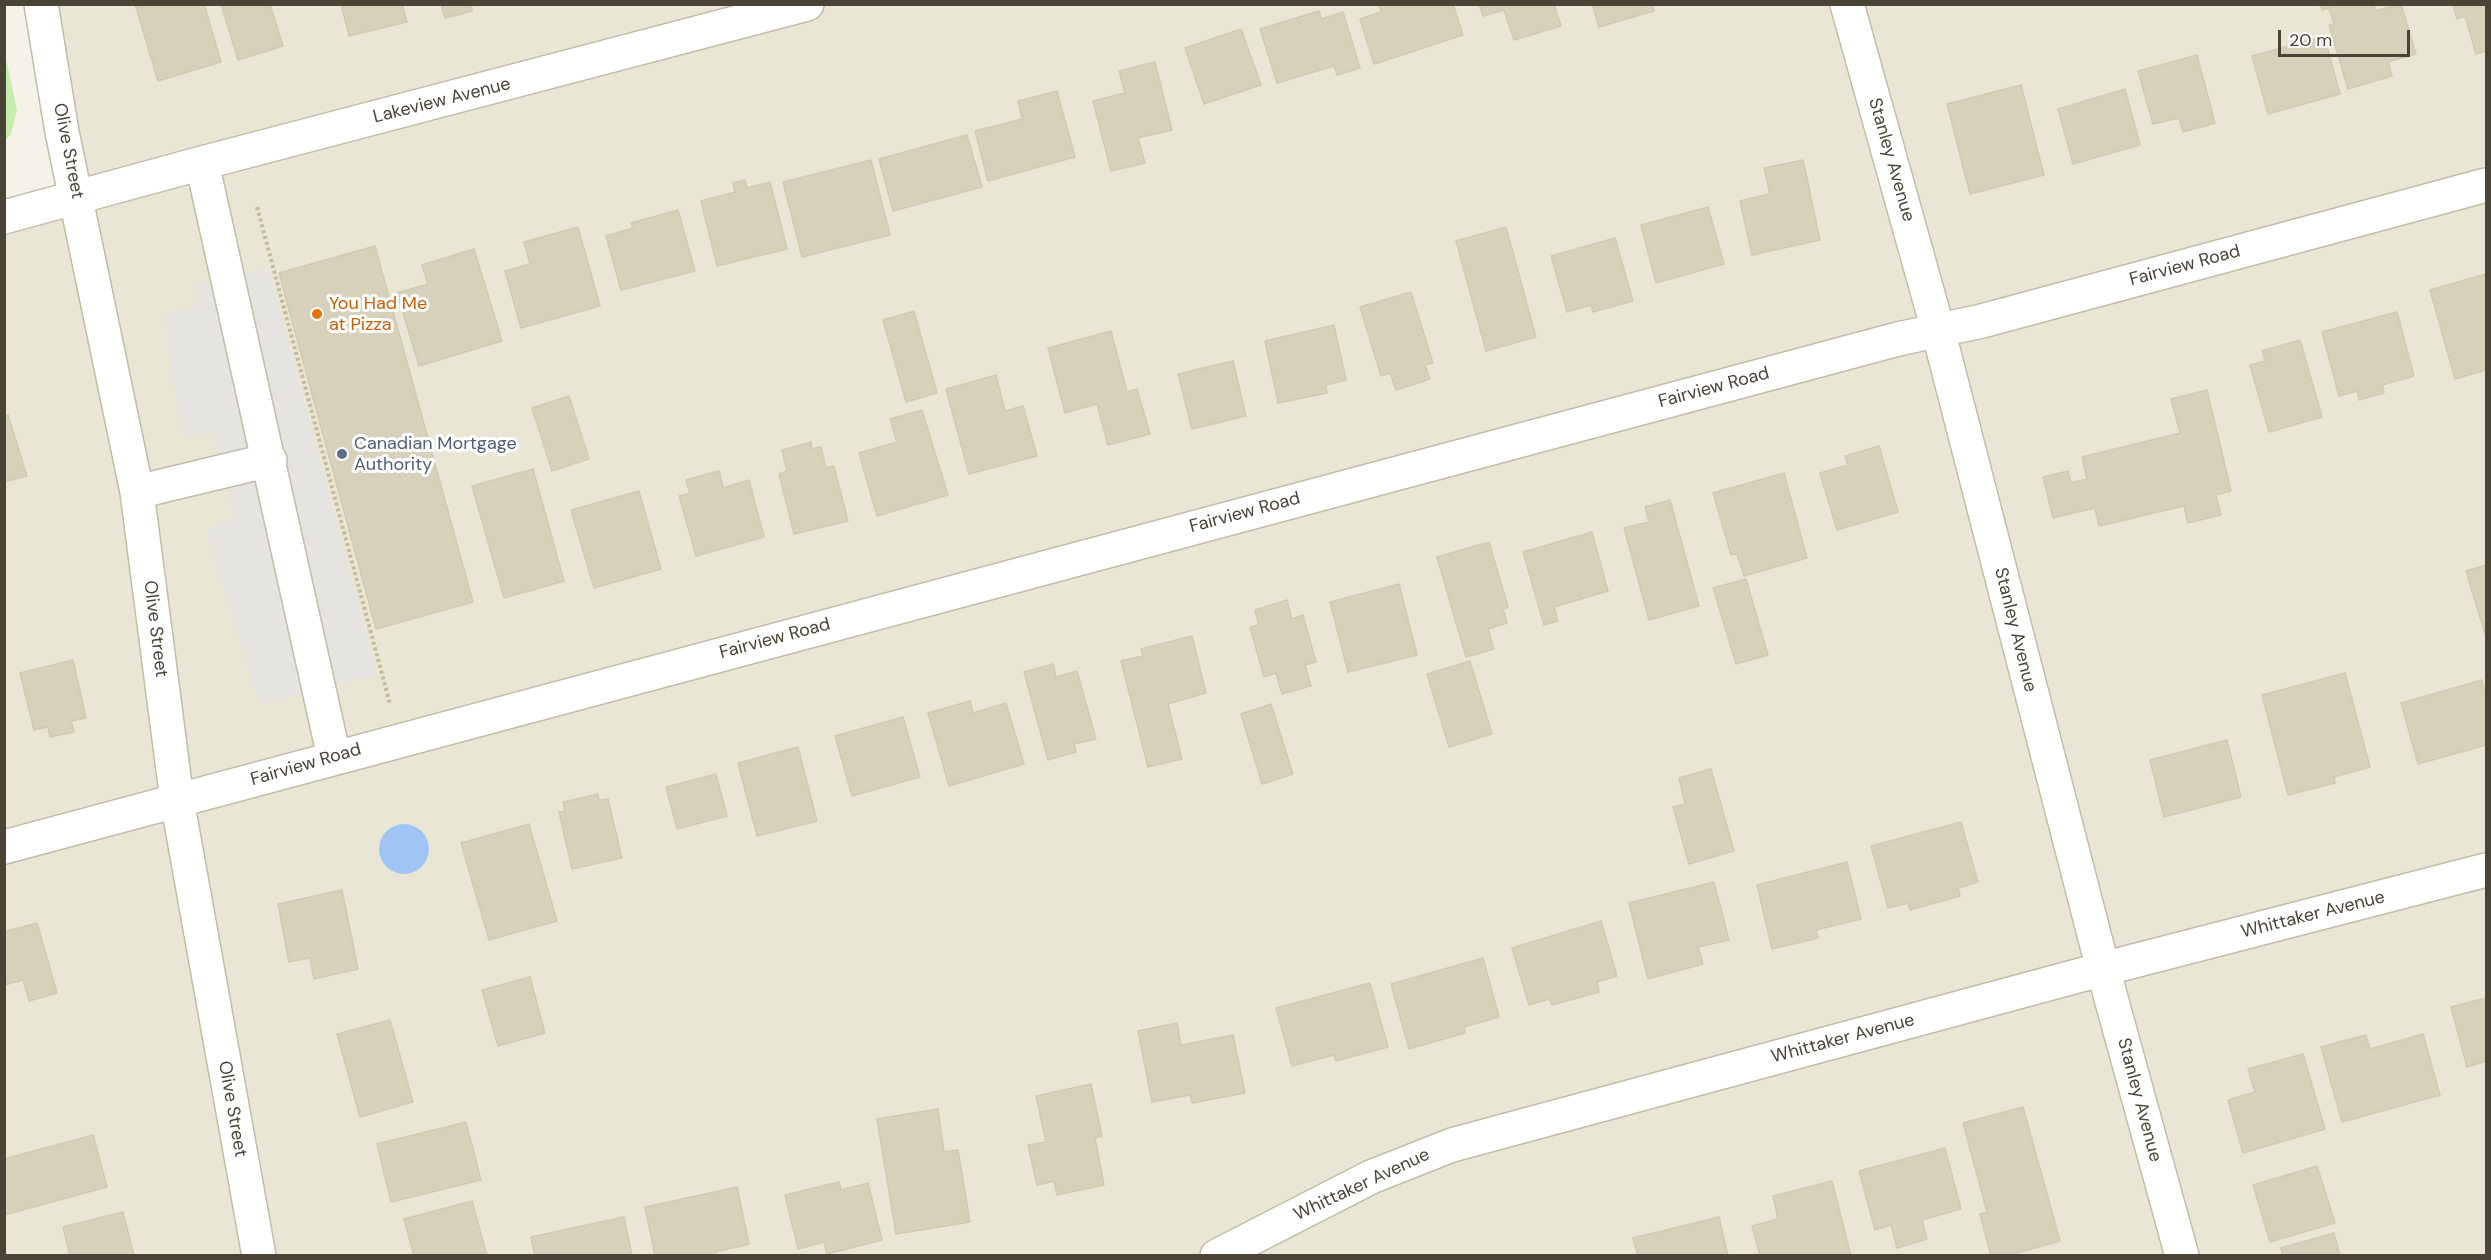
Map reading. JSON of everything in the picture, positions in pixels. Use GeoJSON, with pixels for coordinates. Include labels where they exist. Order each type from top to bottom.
{"type":"FeatureCollection","features":[{"type":"Feature","properties":{"kind":"street","name":"Olive Street"},"geometry":{"type":"LineString","coordinates":[[41,4],[62,132],[137,492],[177,800],[258,1256]]}},
{"type":"Feature","properties":{"kind":"street","name":"Lakeview Avenue"},"geometry":{"type":"LineString","coordinates":[[4,217],[807,4]]}},
{"type":"Feature","properties":{"kind":"street","name":"Stanley Avenue"},"geometry":{"type":"LineString","coordinates":[[1847,4],[1938,330],[2103,969],[2182,1256]]}},
{"type":"Feature","properties":{"kind":"street"},"geometry":{"type":"LineString","coordinates":[[202,163],[270,460],[334,757]]}},
{"type":"Feature","properties":{"kind":"street","name":"Fairview Road"},"geometry":{"type":"LineString","coordinates":[[4,847],[334,757],[2487,185]]}},
{"type":"Feature","properties":{"kind":"street"},"geometry":{"type":"LineString","coordinates":[[137,492],[270,460]]}},
{"type":"Feature","properties":{"kind":"street","name":"Whittaker Avenue"},"geometry":{"type":"LineString","coordinates":[[1217,1256],[1371,1177],[1452,1145],[2103,969],[2487,870]]}},
{"type":"Feature","properties":{"kind":"path"},"geometry":{"type":"LineString","coordinates":[[257,207],[390,705]]}},
{"type":"Feature","properties":{"kind":"shaded area"},"geometry":{"type":"Polygon","coordinates":[[[43,5],[2486,5],[2486,1255],[5,1255],[4,206],[89,177],[66,112],[43,5]]]}},
{"type":"Feature","properties":{"kind":"shaded area"},"geometry":{"type":"Polygon","coordinates":[[[268,267],[377,674],[260,705],[206,530],[235,519],[214,433],[182,436],[164,314],[196,307],[194,286],[268,267]]]}},
{"type":"Feature","properties":{"kind":"green space"},"geometry":{"type":"Polygon","coordinates":[[[5,54],[17,110],[11,134],[5,141],[5,54]]]}},
{"type":"Feature","properties":{"kind":"water"},"geometry":{"type":"Polygon","coordinates":[[[399,824],[409,824],[422,831],[429,844],[429,854],[422,867],[409,874],[399,874],[390,870],[383,863],[379,854],[379,844],[383,835],[390,828],[399,824]]]}},
{"type":"Feature","properties":{"kind":"building"},"geometry":{"type":"Polygon","coordinates":[[[135,4],[204,4],[221,62],[158,81],[135,4]]]}},
{"type":"Feature","properties":{"kind":"building"},"geometry":{"type":"Polygon","coordinates":[[[221,4],[270,4],[283,46],[238,60],[221,4]]]}},
{"type":"Feature","properties":{"kind":"building"},"geometry":{"type":"Polygon","coordinates":[[[341,4],[402,4],[407,22],[349,36],[341,4]]]}},
{"type":"Feature","properties":{"kind":"building"},"geometry":{"type":"Polygon","coordinates":[[[441,4],[471,4],[472,11],[445,18],[441,4]]]}},
{"type":"Feature","properties":{"kind":"building"},"geometry":{"type":"Polygon","coordinates":[[[1379,4],[1453,4],[1463,35],[1374,64],[1360,19],[1381,12],[1379,4]]]}},
{"type":"Feature","properties":{"kind":"building"},"geometry":{"type":"Polygon","coordinates":[[[1479,4],[1554,4],[1561,26],[1514,40],[1504,10],[1483,16],[1479,4]]]}},
{"type":"Feature","properties":{"kind":"building"},"geometry":{"type":"Polygon","coordinates":[[[1592,4],[1652,4],[1654,11],[1599,27],[1592,4]]]}},
{"type":"Feature","properties":{"kind":"building"},"geometry":{"type":"Polygon","coordinates":[[[2320,4],[2374,4],[2375,11],[2401,4],[2416,54],[2388,62],[2392,76],[2348,89],[2329,25],[2334,24],[2329,8],[2322,10],[2320,4]]]}},
{"type":"Feature","properties":{"kind":"building"},"geometry":{"type":"Polygon","coordinates":[[[2453,4],[2486,4],[2486,51],[2476,54],[2465,16],[2457,19],[2453,4]]]}},
{"type":"Feature","properties":{"kind":"building"},"geometry":{"type":"Polygon","coordinates":[[[1319,11],[1321,19],[1343,12],[1360,68],[1337,75],[1334,66],[1277,83],[1260,29],[1319,11]]]}},
{"type":"Feature","properties":{"kind":"building"},"geometry":{"type":"Polygon","coordinates":[[[1241,29],[1261,85],[1204,104],[1185,48],[1241,29]]]}},
{"type":"Feature","properties":{"kind":"building"},"geometry":{"type":"Polygon","coordinates":[[[2324,36],[2340,94],[2268,114],[2252,56],[2324,36]]]}},
{"type":"Feature","properties":{"kind":"building"},"geometry":{"type":"Polygon","coordinates":[[[2197,55],[2215,123],[2183,132],[2179,118],[2153,124],[2138,71],[2197,55]]]}},
{"type":"Feature","properties":{"kind":"building"},"geometry":{"type":"Polygon","coordinates":[[[1155,62],[1172,130],[1138,138],[1145,163],[1111,171],[1093,101],[1125,93],[1119,71],[1155,62]]]}},
{"type":"Feature","properties":{"kind":"building"},"geometry":{"type":"Polygon","coordinates":[[[2021,85],[2044,175],[1970,194],[1947,104],[2021,85]]]}},
{"type":"Feature","properties":{"kind":"building"},"geometry":{"type":"Polygon","coordinates":[[[2125,89],[2140,145],[2073,164],[2058,109],[2125,89]]]}},
{"type":"Feature","properties":{"kind":"building"},"geometry":{"type":"Polygon","coordinates":[[[1057,91],[1075,157],[988,181],[975,131],[1022,119],[1018,101],[1057,91]]]}},
{"type":"Feature","properties":{"kind":"building"},"geometry":{"type":"Polygon","coordinates":[[[967,135],[982,187],[893,211],[879,159],[967,135]]]}},
{"type":"Feature","properties":{"kind":"building"},"geometry":{"type":"Polygon","coordinates":[[[871,160],[890,235],[802,257],[783,182],[871,160]]]}},
{"type":"Feature","properties":{"kind":"building"},"geometry":{"type":"Polygon","coordinates":[[[1803,160],[1820,240],[1752,255],[1740,201],[1770,194],[1764,168],[1803,160]]]}},
{"type":"Feature","properties":{"kind":"building"},"geometry":{"type":"Polygon","coordinates":[[[745,180],[747,188],[770,182],[787,249],[717,266],[701,201],[735,192],[733,183],[745,180]]]}},
{"type":"Feature","properties":{"kind":"building"},"geometry":{"type":"Polygon","coordinates":[[[1708,207],[1724,264],[1656,283],[1641,225],[1708,207]]]}},
{"type":"Feature","properties":{"kind":"building"},"geometry":{"type":"Polygon","coordinates":[[[678,210],[695,271],[621,290],[606,236],[633,228],[631,223],[678,210]]]}},
{"type":"Feature","properties":{"kind":"building"},"geometry":{"type":"Polygon","coordinates":[[[578,227],[600,306],[521,328],[505,271],[530,264],[524,242],[578,227]]]}},
{"type":"Feature","properties":{"kind":"building"},"geometry":{"type":"Polygon","coordinates":[[[1506,227],[1536,337],[1486,351],[1456,241],[1506,227]]]}},
{"type":"Feature","properties":{"kind":"building"},"geometry":{"type":"Polygon","coordinates":[[[1615,238],[1633,301],[1593,312],[1591,305],[1567,312],[1551,256],[1615,238]]]}},
{"type":"Feature","properties":{"kind":"building"},"geometry":{"type":"Polygon","coordinates":[[[375,246],[473,602],[376,629],[279,273],[375,246]]]}},
{"type":"Feature","properties":{"kind":"building"},"geometry":{"type":"Polygon","coordinates":[[[474,249],[502,341],[419,366],[397,293],[428,284],[422,265],[474,249]]]}},
{"type":"Feature","properties":{"kind":"building"},"geometry":{"type":"Polygon","coordinates":[[[2486,274],[2486,370],[2455,379],[2430,290],[2486,274]]]}},
{"type":"Feature","properties":{"kind":"building"},"geometry":{"type":"Polygon","coordinates":[[[1411,292],[1433,363],[1425,365],[1430,379],[1396,390],[1390,373],[1381,376],[1360,307],[1411,292]]]}},
{"type":"Feature","properties":{"kind":"building"},"geometry":{"type":"Polygon","coordinates":[[[914,311],[937,393],[906,402],[883,320],[914,311]]]}},
{"type":"Feature","properties":{"kind":"building"},"geometry":{"type":"Polygon","coordinates":[[[2397,312],[2414,376],[2382,385],[2384,393],[2359,400],[2357,391],[2339,396],[2322,332],[2397,312]]]}},
{"type":"Feature","properties":{"kind":"building"},"geometry":{"type":"Polygon","coordinates":[[[1334,325],[1346,380],[1326,385],[1327,393],[1278,403],[1265,341],[1334,325]]]}},
{"type":"Feature","properties":{"kind":"building"},"geometry":{"type":"Polygon","coordinates":[[[1111,331],[1127,392],[1137,389],[1150,434],[1108,445],[1097,404],[1065,413],[1048,348],[1111,331]]]}},
{"type":"Feature","properties":{"kind":"building"},"geometry":{"type":"Polygon","coordinates":[[[2300,340],[2322,417],[2269,432],[2250,365],[2265,361],[2262,351],[2300,340]]]}},
{"type":"Feature","properties":{"kind":"building"},"geometry":{"type":"Polygon","coordinates":[[[1233,361],[1246,416],[1192,429],[1178,374],[1233,361]]]}},
{"type":"Feature","properties":{"kind":"building"},"geometry":{"type":"Polygon","coordinates":[[[996,375],[1005,411],[1023,406],[1037,456],[969,474],[946,389],[996,375]]]}},
{"type":"Feature","properties":{"kind":"building"},"geometry":{"type":"Polygon","coordinates":[[[2207,390],[2231,491],[2216,495],[2221,515],[2188,523],[2184,506],[2099,526],[2095,508],[2053,518],[2043,477],[2068,471],[2071,483],[2087,479],[2082,457],[2180,433],[2171,399],[2207,390]]]}},
{"type":"Feature","properties":{"kind":"building"},"geometry":{"type":"Polygon","coordinates":[[[569,396],[589,459],[552,471],[532,408],[569,396]]]}},
{"type":"Feature","properties":{"kind":"building"},"geometry":{"type":"Polygon","coordinates":[[[922,410],[948,495],[877,516],[859,453],[897,442],[890,419],[922,410]]]}},
{"type":"Feature","properties":{"kind":"building"},"geometry":{"type":"Polygon","coordinates":[[[8,415],[27,476],[4,482],[4,416],[8,415]]]}},
{"type":"Feature","properties":{"kind":"building"},"geometry":{"type":"Polygon","coordinates":[[[811,442],[812,449],[821,447],[826,468],[834,466],[848,521],[794,534],[779,474],[787,471],[782,450],[811,442]]]}},
{"type":"Feature","properties":{"kind":"building"},"geometry":{"type":"Polygon","coordinates":[[[1879,446],[1898,512],[1837,530],[1820,473],[1848,465],[1845,456],[1879,446]]]}},
{"type":"Feature","properties":{"kind":"building"},"geometry":{"type":"Polygon","coordinates":[[[533,469],[564,581],[504,598],[472,486],[533,469]]]}},
{"type":"Feature","properties":{"kind":"building"},"geometry":{"type":"Polygon","coordinates":[[[719,471],[723,488],[749,480],[764,537],[696,556],[679,496],[690,493],[686,480],[719,471]]]}},
{"type":"Feature","properties":{"kind":"building"},"geometry":{"type":"Polygon","coordinates":[[[1784,473],[1807,558],[1744,576],[1737,554],[1731,555],[1713,493],[1784,473]]]}},
{"type":"Feature","properties":{"kind":"building"},"geometry":{"type":"Polygon","coordinates":[[[639,491],[661,569],[594,588],[571,510],[639,491]]]}},
{"type":"Feature","properties":{"kind":"building"},"geometry":{"type":"Polygon","coordinates":[[[1670,500],[1699,606],[1649,620],[1624,528],[1649,522],[1645,507],[1670,500]]]}},
{"type":"Feature","properties":{"kind":"building"},"geometry":{"type":"Polygon","coordinates":[[[1592,532],[1608,591],[1554,607],[1558,621],[1544,625],[1523,552],[1592,532]]]}},
{"type":"Feature","properties":{"kind":"building"},"geometry":{"type":"Polygon","coordinates":[[[1489,542],[1508,607],[1503,609],[1507,623],[1488,629],[1494,649],[1466,657],[1437,557],[1489,542]]]}},
{"type":"Feature","properties":{"kind":"building"},"geometry":{"type":"Polygon","coordinates":[[[2486,565],[2486,637],[2466,571],[2486,565]]]}},
{"type":"Feature","properties":{"kind":"building"},"geometry":{"type":"Polygon","coordinates":[[[1746,579],[1768,655],[1736,664],[1713,588],[1746,579]]]}},
{"type":"Feature","properties":{"kind":"building"},"geometry":{"type":"Polygon","coordinates":[[[1399,584],[1417,655],[1348,672],[1330,602],[1399,584]]]}},
{"type":"Feature","properties":{"kind":"building"},"geometry":{"type":"Polygon","coordinates":[[[1287,600],[1292,619],[1303,615],[1316,662],[1305,665],[1311,686],[1282,694],[1276,673],[1264,677],[1250,627],[1259,625],[1255,610],[1287,600]]]}},
{"type":"Feature","properties":{"kind":"building"},"geometry":{"type":"Polygon","coordinates":[[[1192,636],[1206,693],[1168,704],[1182,759],[1148,767],[1121,661],[1143,656],[1141,649],[1192,636]]]}},
{"type":"Feature","properties":{"kind":"building"},"geometry":{"type":"Polygon","coordinates":[[[73,660],[86,718],[71,721],[74,732],[50,737],[48,727],[34,730],[20,673],[73,660]]]}},
{"type":"Feature","properties":{"kind":"building"},"geometry":{"type":"Polygon","coordinates":[[[1470,661],[1492,734],[1449,747],[1427,674],[1470,661]]]}},
{"type":"Feature","properties":{"kind":"building"},"geometry":{"type":"Polygon","coordinates":[[[1053,664],[1056,677],[1077,671],[1096,739],[1074,744],[1076,752],[1048,760],[1024,672],[1053,664]]]}},
{"type":"Feature","properties":{"kind":"building"},"geometry":{"type":"Polygon","coordinates":[[[2345,673],[2370,767],[2334,777],[2335,783],[2288,795],[2262,695],[2345,673]]]}},
{"type":"Feature","properties":{"kind":"building"},"geometry":{"type":"Polygon","coordinates":[[[2482,680],[2486,697],[2486,745],[2418,764],[2401,703],[2482,680]]]}},
{"type":"Feature","properties":{"kind":"building"},"geometry":{"type":"Polygon","coordinates":[[[970,701],[973,713],[1006,703],[1024,764],[949,786],[928,713],[970,701]]]}},
{"type":"Feature","properties":{"kind":"building"},"geometry":{"type":"Polygon","coordinates":[[[1271,704],[1293,774],[1262,784],[1241,714],[1271,704]]]}},
{"type":"Feature","properties":{"kind":"building"},"geometry":{"type":"Polygon","coordinates":[[[903,717],[920,777],[852,796],[835,736],[903,717]]]}},
{"type":"Feature","properties":{"kind":"building"},"geometry":{"type":"Polygon","coordinates":[[[2227,740],[2241,797],[2164,817],[2150,760],[2227,740]]]}},
{"type":"Feature","properties":{"kind":"building"},"geometry":{"type":"Polygon","coordinates":[[[798,747],[817,821],[757,836],[738,763],[798,747]]]}},
{"type":"Feature","properties":{"kind":"building"},"geometry":{"type":"Polygon","coordinates":[[[1711,769],[1734,851],[1689,864],[1673,807],[1685,804],[1679,778],[1711,769]]]}},
{"type":"Feature","properties":{"kind":"building"},"geometry":{"type":"Polygon","coordinates":[[[716,774],[727,816],[677,829],[666,787],[716,774]]]}},
{"type":"Feature","properties":{"kind":"building"},"geometry":{"type":"Polygon","coordinates":[[[598,794],[599,800],[608,799],[622,858],[572,869],[559,812],[565,811],[563,802],[598,794]]]}},
{"type":"Feature","properties":{"kind":"building"},"geometry":{"type":"Polygon","coordinates":[[[1961,822],[1978,882],[1958,888],[1960,896],[1910,910],[1908,903],[1888,908],[1871,846],[1961,822]]]}},
{"type":"Feature","properties":{"kind":"building"},"geometry":{"type":"Polygon","coordinates":[[[529,824],[557,921],[489,940],[461,843],[529,824]]]}},
{"type":"Feature","properties":{"kind":"building"},"geometry":{"type":"Polygon","coordinates":[[[1847,862],[1861,919],[1816,930],[1818,938],[1772,949],[1757,885],[1847,862]]]}},
{"type":"Feature","properties":{"kind":"building"},"geometry":{"type":"Polygon","coordinates":[[[1714,882],[1729,940],[1698,947],[1703,964],[1648,979],[1629,903],[1714,882]]]}},
{"type":"Feature","properties":{"kind":"building"},"geometry":{"type":"Polygon","coordinates":[[[342,890],[358,969],[314,979],[310,958],[289,962],[278,904],[342,890]]]}},
{"type":"Feature","properties":{"kind":"building"},"geometry":{"type":"Polygon","coordinates":[[[1601,921],[1617,976],[1597,982],[1599,992],[1552,1005],[1549,999],[1529,1005],[1512,948],[1601,921]]]}},
{"type":"Feature","properties":{"kind":"building"},"geometry":{"type":"Polygon","coordinates":[[[37,923],[57,993],[29,1001],[23,980],[4,985],[4,932],[37,923]]]}},
{"type":"Feature","properties":{"kind":"building"},"geometry":{"type":"Polygon","coordinates":[[[1483,958],[1499,1017],[1464,1027],[1465,1033],[1409,1049],[1391,984],[1483,958]]]}},
{"type":"Feature","properties":{"kind":"building"},"geometry":{"type":"Polygon","coordinates":[[[530,977],[545,1033],[498,1046],[482,990],[530,977]]]}},
{"type":"Feature","properties":{"kind":"building"},"geometry":{"type":"Polygon","coordinates":[[[1370,983],[1388,1047],[1336,1061],[1334,1055],[1292,1066],[1276,1008],[1370,983]]]}},
{"type":"Feature","properties":{"kind":"building"},"geometry":{"type":"Polygon","coordinates":[[[2486,998],[2486,1061],[2467,1067],[2451,1007],[2486,998]]]}},
{"type":"Feature","properties":{"kind":"building"},"geometry":{"type":"Polygon","coordinates":[[[390,1020],[413,1102],[360,1117],[337,1034],[390,1020]]]}},
{"type":"Feature","properties":{"kind":"building"},"geometry":{"type":"Polygon","coordinates":[[[1177,1023],[1181,1045],[1233,1035],[1245,1093],[1192,1103],[1190,1095],[1152,1102],[1138,1031],[1177,1023]]]}},
{"type":"Feature","properties":{"kind":"building"},"geometry":{"type":"Polygon","coordinates":[[[2423,1034],[2440,1095],[2342,1122],[2321,1047],[2366,1035],[2370,1049],[2423,1034]]]}},
{"type":"Feature","properties":{"kind":"building"},"geometry":{"type":"Polygon","coordinates":[[[2303,1054],[2325,1129],[2243,1153],[2228,1100],[2255,1092],[2248,1069],[2303,1054]]]}},
{"type":"Feature","properties":{"kind":"building"},"geometry":{"type":"Polygon","coordinates":[[[1091,1084],[1102,1136],[1095,1138],[1104,1185],[1057,1195],[1054,1181],[1037,1185],[1028,1145],[1046,1142],[1036,1096],[1091,1084]]]}},
{"type":"Feature","properties":{"kind":"building"},"geometry":{"type":"Polygon","coordinates":[[[2023,1107],[2060,1241],[2006,1256],[1991,1256],[1980,1214],[1987,1212],[1963,1123],[2023,1107]]]}},
{"type":"Feature","properties":{"kind":"building"},"geometry":{"type":"Polygon","coordinates":[[[938,1109],[944,1152],[958,1150],[970,1222],[896,1234],[877,1119],[938,1109]]]}},
{"type":"Feature","properties":{"kind":"building"},"geometry":{"type":"Polygon","coordinates":[[[466,1122],[481,1180],[391,1202],[377,1144],[466,1122]]]}},
{"type":"Feature","properties":{"kind":"building"},"geometry":{"type":"Polygon","coordinates":[[[93,1135],[107,1187],[4,1215],[4,1159],[93,1135]]]}},
{"type":"Feature","properties":{"kind":"building"},"geometry":{"type":"Polygon","coordinates":[[[1945,1148],[1961,1209],[1922,1220],[1927,1239],[1897,1248],[1891,1225],[1875,1230],[1859,1171],[1945,1148]]]}},
{"type":"Feature","properties":{"kind":"building"},"geometry":{"type":"Polygon","coordinates":[[[2317,1166],[2335,1223],[2270,1242],[2253,1185],[2317,1166]]]}},
{"type":"Feature","properties":{"kind":"building"},"geometry":{"type":"Polygon","coordinates":[[[1832,1181],[1851,1256],[1760,1256],[1752,1226],[1778,1219],[1773,1196],[1832,1181]]]}},
{"type":"Feature","properties":{"kind":"building"},"geometry":{"type":"Polygon","coordinates":[[[839,1182],[841,1190],[868,1183],[882,1240],[827,1254],[824,1242],[798,1249],[785,1195],[839,1182]]]}},
{"type":"Feature","properties":{"kind":"building"},"geometry":{"type":"Polygon","coordinates":[[[737,1187],[749,1244],[715,1252],[716,1256],[655,1256],[645,1207],[737,1187]]]}},
{"type":"Feature","properties":{"kind":"building"},"geometry":{"type":"Polygon","coordinates":[[[472,1201],[487,1256],[414,1256],[404,1219],[472,1201]]]}},
{"type":"Feature","properties":{"kind":"building"},"geometry":{"type":"Polygon","coordinates":[[[123,1212],[134,1256],[70,1256],[63,1227],[123,1212]]]}},
{"type":"Feature","properties":{"kind":"building"},"geometry":{"type":"Polygon","coordinates":[[[624,1217],[632,1256],[535,1256],[531,1237],[624,1217]]]}},
{"type":"Feature","properties":{"kind":"building"},"geometry":{"type":"Polygon","coordinates":[[[1719,1217],[1728,1256],[1638,1256],[1633,1238],[1719,1217]]]}},
{"type":"Feature","properties":{"kind":"building"},"geometry":{"type":"Polygon","coordinates":[[[2334,1233],[2340,1256],[2283,1256],[2281,1248],[2334,1233]]]}},
{"type":"Feature","properties":{"kind":"place","name":"You Had Me at Pizza"},"geometry":{"type":"Point","coordinates":[317,314]}},
{"type":"Feature","properties":{"kind":"place","name":"Canadian Mortgage Authority"},"geometry":{"type":"Point","coordinates":[342,454]}}]}
